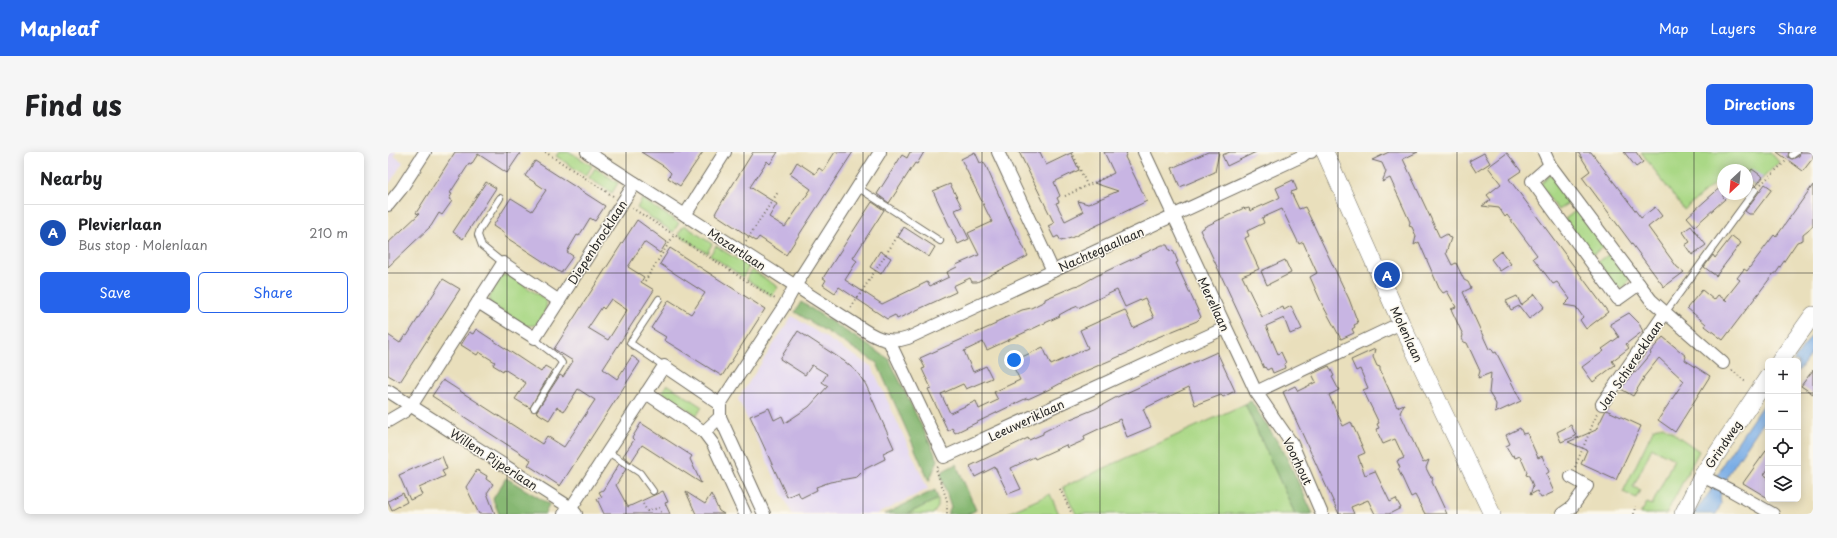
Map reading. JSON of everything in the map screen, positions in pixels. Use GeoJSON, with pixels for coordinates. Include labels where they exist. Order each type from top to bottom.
{"type":"FeatureCollection","features":[{"type":"Feature","properties":{"kind":"main road","name":"Molenlaan"},"geometry":{"type":"LineString","coordinates":[[1325,152],[1402,323],[1492,514]]}},
{"type":"Feature","properties":{"kind":"main road"},"geometry":{"type":"LineString","coordinates":[[1782,358],[1813,315]]}},
{"type":"Feature","properties":{"kind":"main road","name":"Grindweg"},"geometry":{"type":"LineString","coordinates":[[1683,514],[1765,382]]}},
{"type":"Feature","properties":{"kind":"street"},"geometry":{"type":"LineString","coordinates":[[388,205],[401,189],[425,152]]}},
{"type":"Feature","properties":{"kind":"street","name":"Mozartlaan"},"geometry":{"type":"LineString","coordinates":[[587,152],[845,318],[873,335],[889,341]]}},
{"type":"Feature","properties":{"kind":"street"},"geometry":{"type":"LineString","coordinates":[[685,215],[725,152]]}},
{"type":"Feature","properties":{"kind":"street"},"geometry":{"type":"LineString","coordinates":[[764,514],[720,417],[720,404],[784,306],[795,286],[880,152]]}},
{"type":"Feature","properties":{"kind":"street"},"geometry":{"type":"LineString","coordinates":[[998,152],[1053,271]]}},
{"type":"Feature","properties":{"kind":"street","name":"Merellaan"},"geometry":{"type":"LineString","coordinates":[[1144,152],[1256,392]]}},
{"type":"Feature","properties":{"kind":"street","name":"Nachtegaallaan"},"geometry":{"type":"LineString","coordinates":[[889,341],[908,338],[1174,216],[1302,156],[1307,152],[1311,152]]}},
{"type":"Feature","properties":{"kind":"street"},"geometry":{"type":"LineString","coordinates":[[1544,152],[1550,165],[1651,300],[1665,314],[1723,363]]}},
{"type":"Feature","properties":{"kind":"street"},"geometry":{"type":"LineString","coordinates":[[1550,165],[1532,182],[1618,299],[1639,284]]}},
{"type":"Feature","properties":{"kind":"street","name":"Diepenbrocklaan"},"geometry":{"type":"LineString","coordinates":[[535,338],[635,183]]}},
{"type":"Feature","properties":{"kind":"street"},"geometry":{"type":"LineString","coordinates":[[388,421],[411,405],[503,264],[559,301]]}},
{"type":"Feature","properties":{"kind":"street"},"geometry":{"type":"LineString","coordinates":[[478,302],[535,338]]}},
{"type":"Feature","properties":{"kind":"street","name":"Jan Schierecklaan"},"geometry":{"type":"LineString","coordinates":[[1602,404],[1665,314]]}},
{"type":"Feature","properties":{"kind":"street"},"geometry":{"type":"LineString","coordinates":[[1256,392],[1402,323]]}},
{"type":"Feature","properties":{"kind":"street","name":"Leeuweriklaan"},"geometry":{"type":"LineString","coordinates":[[944,457],[1225,328]]}},
{"type":"Feature","properties":{"kind":"street"},"geometry":{"type":"LineString","coordinates":[[889,341],[944,457]]}},
{"type":"Feature","properties":{"kind":"street"},"geometry":{"type":"LineString","coordinates":[[570,512],[664,366],[720,404]]}},
{"type":"Feature","properties":{"kind":"street","name":"Willem Pijperlaan"},"geometry":{"type":"LineString","coordinates":[[388,390],[570,512]]}},
{"type":"Feature","properties":{"kind":"street","name":"Voorhout"},"geometry":{"type":"LineString","coordinates":[[1256,392],[1292,444],[1322,514]]}},
{"type":"Feature","properties":{"kind":"street"},"geometry":{"type":"LineString","coordinates":[[646,394],[704,432],[713,444],[745,514]]}},
{"type":"Feature","properties":{"kind":"street"},"geometry":{"type":"LineString","coordinates":[[704,432],[720,417]]}},
{"type":"Feature","properties":{"kind":"street"},"geometry":{"type":"LineString","coordinates":[[1562,514],[1572,507],[1587,486],[1571,477]]}},
{"type":"Feature","properties":{"kind":"street"},"geometry":{"type":"LineString","coordinates":[[1705,478],[1773,514]]}},
{"type":"Feature","properties":{"kind":"lane"},"geometry":{"type":"LineString","coordinates":[[857,187],[940,241]]}},
{"type":"Feature","properties":{"kind":"lane"},"geometry":{"type":"LineString","coordinates":[[1665,314],[1754,190]]}},
{"type":"Feature","properties":{"kind":"lane"},"geometry":{"type":"LineString","coordinates":[[500,198],[480,229],[478,235],[482,246],[503,264]]}},
{"type":"Feature","properties":{"kind":"lane"},"geometry":{"type":"LineString","coordinates":[[659,299],[630,343],[664,366]]}},
{"type":"Feature","properties":{"kind":"lane"},"geometry":{"type":"LineString","coordinates":[[534,408],[562,363],[560,359],[541,346],[535,338]]}},
{"type":"Feature","properties":{"kind":"lane"},"geometry":{"type":"LineString","coordinates":[[608,452],[640,473],[653,491]]}},
{"type":"Feature","properties":{"kind":"path"},"geometry":{"type":"LineString","coordinates":[[545,152],[784,306]]}},
{"type":"Feature","properties":{"kind":"path"},"geometry":{"type":"LineString","coordinates":[[1072,152],[1087,185]]}},
{"type":"Feature","properties":{"kind":"path"},"geometry":{"type":"LineString","coordinates":[[1754,190],[1794,154]]}},
{"type":"Feature","properties":{"kind":"path"},"geometry":{"type":"LineString","coordinates":[[1065,196],[1110,175]]}},
{"type":"Feature","properties":{"kind":"path"},"geometry":{"type":"LineString","coordinates":[[740,251],[778,192]]}},
{"type":"Feature","properties":{"kind":"path"},"geometry":{"type":"LineString","coordinates":[[845,318],[908,220]]}},
{"type":"Feature","properties":{"kind":"path"},"geometry":{"type":"LineString","coordinates":[[645,281],[674,235]]}},
{"type":"Feature","properties":{"kind":"path"},"geometry":{"type":"LineString","coordinates":[[1723,363],[1749,385]]}},
{"type":"Feature","properties":{"kind":"path","name":"Jan Schierecklaan"},"geometry":{"type":"LineString","coordinates":[[1571,477],[1602,404]]}},
{"type":"Feature","properties":{"kind":"path"},"geometry":{"type":"LineString","coordinates":[[944,457],[936,469],[947,500],[947,514]]}},
{"type":"Feature","properties":{"kind":"path"},"geometry":{"type":"LineString","coordinates":[[1060,489],[1072,514]]}},
{"type":"Feature","properties":{"kind":"path"},"geometry":{"type":"LineString","coordinates":[[643,504],[647,511],[659,508],[662,514]]}},
{"type":"Feature","properties":{"kind":"path"},"geometry":{"type":"LineString","coordinates":[[1634,514],[1635,506]]}},
{"type":"Feature","properties":{"kind":"shaded area"},"geometry":{"type":"Polygon","coordinates":[[[388,152],[396,152],[394,156],[403,162],[388,186],[388,152]]]}},
{"type":"Feature","properties":{"kind":"shaded area"},"geometry":{"type":"Polygon","coordinates":[[[792,316],[872,367],[928,489],[877,514],[792,514],[738,399],[792,316]]]}},
{"type":"Feature","properties":{"kind":"green space"},"geometry":{"type":"Polygon","coordinates":[[[559,152],[570,152],[592,166],[586,176],[556,156],[559,152]]]}},
{"type":"Feature","properties":{"kind":"green space"},"geometry":{"type":"Polygon","coordinates":[[[1641,152],[1770,152],[1779,162],[1755,186],[1753,184],[1753,164],[1717,164],[1717,181],[1684,210],[1641,152]]]}},
{"type":"Feature","properties":{"kind":"green space"},"geometry":{"type":"Polygon","coordinates":[[[595,168],[618,183],[612,193],[589,178],[595,168]]]}},
{"type":"Feature","properties":{"kind":"green space"},"geometry":{"type":"Polygon","coordinates":[[[1549,175],[1553,176],[1571,201],[1558,210],[1540,185],[1549,175]]]}},
{"type":"Feature","properties":{"kind":"green space"},"geometry":{"type":"Polygon","coordinates":[[[642,199],[679,223],[673,232],[637,208],[642,199]]]}},
{"type":"Feature","properties":{"kind":"green space"},"geometry":{"type":"Polygon","coordinates":[[[1578,209],[1605,246],[1592,255],[1565,219],[1578,209]]]}},
{"type":"Feature","properties":{"kind":"green space"},"geometry":{"type":"Polygon","coordinates":[[[684,225],[712,244],[707,253],[678,234],[684,225]]]}},
{"type":"Feature","properties":{"kind":"green space"},"geometry":{"type":"Polygon","coordinates":[[[716,246],[749,267],[743,277],[710,255],[716,246]]]}},
{"type":"Feature","properties":{"kind":"green space"},"geometry":{"type":"Polygon","coordinates":[[[1611,253],[1629,278],[1627,284],[1622,288],[1616,287],[1598,262],[1611,253]]]}},
{"type":"Feature","properties":{"kind":"green space"},"geometry":{"type":"Polygon","coordinates":[[[752,270],[778,287],[772,296],[746,279],[752,270]]]}},
{"type":"Feature","properties":{"kind":"green space"},"geometry":{"type":"Polygon","coordinates":[[[508,275],[545,299],[546,309],[536,325],[525,326],[491,304],[491,293],[502,276],[508,275]]]}},
{"type":"Feature","properties":{"kind":"green space"},"geometry":{"type":"Polygon","coordinates":[[[801,302],[889,359],[938,460],[929,481],[877,363],[795,312],[801,302]]]}},
{"type":"Feature","properties":{"kind":"green space"},"geometry":{"type":"Polygon","coordinates":[[[667,384],[702,407],[697,415],[662,392],[667,384]]]}},
{"type":"Feature","properties":{"kind":"green space"},"geometry":{"type":"Polygon","coordinates":[[[1251,401],[1284,452],[1313,514],[1295,514],[1245,404],[1251,401]]]}},
{"type":"Feature","properties":{"kind":"green space"},"geometry":{"type":"Polygon","coordinates":[[[1245,404],[1295,514],[1076,514],[1063,487],[1245,404]]]}},
{"type":"Feature","properties":{"kind":"green space"},"geometry":{"type":"Polygon","coordinates":[[[1663,426],[1699,451],[1666,514],[1640,514],[1647,503],[1652,505],[1674,459],[1652,448],[1633,487],[1640,490],[1636,498],[1623,492],[1654,428],[1663,426]]]}},
{"type":"Feature","properties":{"kind":"green space"},"geometry":{"type":"Polygon","coordinates":[[[956,464],[976,510],[969,514],[947,514],[951,507],[941,475],[943,471],[956,464]]]}},
{"type":"Feature","properties":{"kind":"green space"},"geometry":{"type":"Polygon","coordinates":[[[506,478],[549,504],[545,514],[499,514],[493,499],[506,478]]]}},
{"type":"Feature","properties":{"kind":"green space"},"geometry":{"type":"Polygon","coordinates":[[[935,490],[938,499],[907,514],[885,514],[935,490]]]}},
{"type":"Feature","properties":{"kind":"green space"},"geometry":{"type":"Polygon","coordinates":[[[1050,494],[1059,514],[1006,514],[1050,494]]]}},
{"type":"Feature","properties":{"kind":"green space"},"geometry":{"type":"Polygon","coordinates":[[[938,499],[938,507],[933,514],[907,514],[938,499]]]}},
{"type":"Feature","properties":{"kind":"water"},"geometry":{"type":"Polygon","coordinates":[[[1813,334],[1813,351],[1801,368],[1801,358],[1795,358],[1813,334]]]}},
{"type":"Feature","properties":{"kind":"water"},"geometry":{"type":"Polygon","coordinates":[[[1765,401],[1765,419],[1729,473],[1720,496],[1721,504],[1716,514],[1693,514],[1710,492],[1724,462],[1765,401]]]}},
{"type":"Feature","properties":{"kind":"building"},"geometry":{"type":"Polygon","coordinates":[[[455,152],[521,152],[507,173],[478,154],[471,165],[469,164],[450,193],[452,194],[449,199],[452,201],[442,215],[439,213],[431,226],[388,267],[388,243],[419,214],[416,213],[455,152]]]}},
{"type":"Feature","properties":{"kind":"building"},"geometry":{"type":"Polygon","coordinates":[[[641,152],[703,152],[680,186],[668,178],[671,173],[665,167],[641,152]]]}},
{"type":"Feature","properties":{"kind":"building"},"geometry":{"type":"Polygon","coordinates":[[[753,152],[778,152],[770,164],[767,161],[750,187],[777,204],[769,217],[785,227],[811,189],[790,174],[797,162],[815,174],[819,168],[823,171],[835,152],[853,152],[786,255],[759,237],[756,241],[715,214],[753,152]]]}},
{"type":"Feature","properties":{"kind":"building"},"geometry":{"type":"Polygon","coordinates":[[[910,152],[924,152],[889,203],[877,194],[902,155],[907,158],[910,152]]]}},
{"type":"Feature","properties":{"kind":"building"},"geometry":{"type":"Polygon","coordinates":[[[975,152],[980,163],[983,162],[986,166],[1028,256],[977,282],[972,282],[970,278],[953,286],[956,292],[897,319],[895,315],[887,319],[839,287],[835,293],[823,285],[826,280],[823,278],[872,202],[884,210],[853,258],[857,261],[845,280],[882,304],[927,282],[930,286],[949,277],[947,272],[957,267],[956,265],[979,255],[968,233],[992,222],[961,159],[975,152]]]}},
{"type":"Feature","properties":{"kind":"building"},"geometry":{"type":"Polygon","coordinates":[[[1019,152],[1040,152],[1046,165],[1071,153],[1079,170],[1054,182],[1060,196],[1057,198],[1059,202],[1056,203],[1065,221],[1083,212],[1078,201],[1088,204],[1118,191],[1094,183],[1114,173],[1104,152],[1127,152],[1125,157],[1147,201],[1071,238],[1061,241],[1058,236],[1054,238],[1048,226],[1054,223],[1019,152]]]}},
{"type":"Feature","properties":{"kind":"building"},"geometry":{"type":"Polygon","coordinates":[[[1208,152],[1219,152],[1215,172],[1180,187],[1172,168],[1208,152]]]}},
{"type":"Feature","properties":{"kind":"building"},"geometry":{"type":"Polygon","coordinates":[[[1230,152],[1256,152],[1227,166],[1222,155],[1230,152]]]}},
{"type":"Feature","properties":{"kind":"building"},"geometry":{"type":"Polygon","coordinates":[[[1389,152],[1418,152],[1403,159],[1440,238],[1447,234],[1448,237],[1451,238],[1446,253],[1452,265],[1456,263],[1464,280],[1468,282],[1471,288],[1463,292],[1489,349],[1491,348],[1494,353],[1496,352],[1521,401],[1495,413],[1496,404],[1489,393],[1491,373],[1478,378],[1480,371],[1467,343],[1462,339],[1463,335],[1451,309],[1456,307],[1447,291],[1443,293],[1439,288],[1419,242],[1414,245],[1416,236],[1412,227],[1409,226],[1410,222],[1390,178],[1382,182],[1386,172],[1382,163],[1372,160],[1389,152]]]}},
{"type":"Feature","properties":{"kind":"building"},"geometry":{"type":"Polygon","coordinates":[[[1578,152],[1591,152],[1641,218],[1655,207],[1662,216],[1648,227],[1677,267],[1684,272],[1664,287],[1582,177],[1590,171],[1578,152]]]}},
{"type":"Feature","properties":{"kind":"building"},"geometry":{"type":"Polygon","coordinates":[[[1624,152],[1636,152],[1643,162],[1636,167],[1624,152]]]}},
{"type":"Feature","properties":{"kind":"building"},"geometry":{"type":"Polygon","coordinates":[[[1777,152],[1789,152],[1788,157],[1792,159],[1799,156],[1800,152],[1813,152],[1813,158],[1803,171],[1777,152]]]}},
{"type":"Feature","properties":{"kind":"building"},"geometry":{"type":"Polygon","coordinates":[[[1484,153],[1490,163],[1476,172],[1469,161],[1484,153]]]}},
{"type":"Feature","properties":{"kind":"building"},"geometry":{"type":"Polygon","coordinates":[[[1507,153],[1521,171],[1509,179],[1608,312],[1586,329],[1580,320],[1583,317],[1576,307],[1564,305],[1570,299],[1557,282],[1553,284],[1533,258],[1537,255],[1507,215],[1505,217],[1499,208],[1482,206],[1491,200],[1487,195],[1501,184],[1488,167],[1507,153]]]}},
{"type":"Feature","properties":{"kind":"building"},"geometry":{"type":"Polygon","coordinates":[[[535,161],[605,206],[595,221],[590,218],[579,236],[577,235],[567,252],[573,256],[561,273],[504,236],[505,234],[493,226],[511,198],[532,211],[546,190],[525,176],[535,161]]]}},
{"type":"Feature","properties":{"kind":"building"},"geometry":{"type":"Polygon","coordinates":[[[1753,170],[1763,177],[1756,186],[1753,184],[1753,170]]]}},
{"type":"Feature","properties":{"kind":"building"},"geometry":{"type":"Polygon","coordinates":[[[1293,180],[1297,190],[1291,192],[1299,209],[1305,207],[1349,299],[1358,323],[1354,325],[1355,327],[1352,329],[1354,333],[1341,339],[1322,304],[1310,277],[1317,273],[1303,242],[1299,244],[1282,209],[1262,218],[1264,223],[1247,231],[1249,236],[1245,238],[1259,269],[1242,276],[1262,317],[1283,307],[1284,310],[1291,306],[1302,329],[1290,334],[1284,318],[1266,326],[1278,354],[1281,352],[1286,363],[1284,364],[1285,368],[1273,373],[1271,368],[1267,370],[1265,367],[1264,368],[1200,230],[1244,208],[1249,208],[1250,211],[1277,199],[1280,197],[1276,188],[1293,180]]]}},
{"type":"Feature","properties":{"kind":"building"},"geometry":{"type":"Polygon","coordinates":[[[486,182],[496,188],[463,239],[453,232],[486,182]]]}},
{"type":"Feature","properties":{"kind":"building"},"geometry":{"type":"Polygon","coordinates":[[[950,184],[962,207],[955,210],[969,239],[958,244],[933,191],[950,184]]]}},
{"type":"Feature","properties":{"kind":"building"},"geometry":{"type":"Polygon","coordinates":[[[1765,184],[1772,189],[1753,214],[1749,214],[1745,211],[1765,184]]]}},
{"type":"Feature","properties":{"kind":"building"},"geometry":{"type":"Polygon","coordinates":[[[1813,185],[1813,226],[1803,234],[1803,240],[1797,242],[1776,273],[1774,273],[1723,340],[1705,326],[1706,324],[1687,308],[1702,290],[1714,300],[1718,295],[1727,301],[1725,299],[1740,280],[1737,278],[1744,269],[1747,271],[1774,235],[1776,237],[1813,185]]]}},
{"type":"Feature","properties":{"kind":"building"},"geometry":{"type":"Polygon","coordinates":[[[1717,190],[1717,200],[1724,200],[1695,226],[1687,217],[1717,190]]]}},
{"type":"Feature","properties":{"kind":"building"},"geometry":{"type":"Polygon","coordinates":[[[637,220],[667,242],[660,253],[644,242],[628,267],[644,277],[641,282],[654,290],[603,369],[617,379],[632,356],[640,362],[560,486],[528,465],[531,460],[432,396],[443,380],[542,444],[547,436],[564,447],[595,400],[578,389],[564,411],[557,407],[549,420],[536,412],[560,375],[563,377],[573,361],[554,349],[637,220]],[[611,299],[604,309],[602,307],[588,328],[608,340],[627,310],[611,299]]]}},
{"type":"Feature","properties":{"kind":"building"},"geometry":{"type":"Polygon","coordinates":[[[1691,226],[1706,245],[1692,255],[1685,245],[1690,242],[1683,232],[1691,226]]]}},
{"type":"Feature","properties":{"kind":"building"},"geometry":{"type":"Polygon","coordinates":[[[904,227],[935,247],[929,257],[898,237],[904,227]]]}},
{"type":"Feature","properties":{"kind":"building"},"geometry":{"type":"Polygon","coordinates":[[[1732,236],[1741,243],[1716,276],[1704,267],[1713,255],[1715,258],[1732,236]]]}},
{"type":"Feature","properties":{"kind":"building"},"geometry":{"type":"Polygon","coordinates":[[[1162,245],[1167,245],[1170,251],[1173,250],[1178,262],[1176,263],[1201,317],[1197,321],[1146,342],[1132,351],[1074,376],[1052,388],[1028,399],[1027,398],[955,433],[952,428],[948,431],[928,389],[931,388],[922,369],[925,368],[920,358],[996,324],[996,322],[1022,310],[1031,308],[1045,301],[1045,299],[1080,285],[1162,245]],[[1117,290],[1078,308],[1078,306],[1068,310],[1059,315],[1060,316],[987,350],[983,342],[964,351],[973,372],[986,366],[992,378],[966,389],[963,384],[941,394],[950,413],[976,401],[979,409],[998,400],[994,392],[1020,380],[1011,362],[1043,347],[1051,365],[1088,348],[1080,330],[1104,319],[1125,310],[1133,328],[1154,318],[1145,298],[1125,307],[1117,290]]]}},
{"type":"Feature","properties":{"kind":"building"},"geometry":{"type":"Polygon","coordinates":[[[670,248],[765,309],[722,376],[664,340],[666,337],[651,328],[669,300],[691,314],[705,293],[660,264],[670,248]]]}},
{"type":"Feature","properties":{"kind":"building"},"geometry":{"type":"Polygon","coordinates":[[[880,251],[891,258],[881,274],[870,267],[880,251]]]}},
{"type":"Feature","properties":{"kind":"building"},"geometry":{"type":"Polygon","coordinates":[[[1501,251],[1511,264],[1500,271],[1491,259],[1501,251]]]}},
{"type":"Feature","properties":{"kind":"building"},"geometry":{"type":"Polygon","coordinates":[[[1285,260],[1291,273],[1267,285],[1261,271],[1285,260]]]}},
{"type":"Feature","properties":{"kind":"building"},"geometry":{"type":"Polygon","coordinates":[[[443,279],[460,289],[400,382],[388,375],[388,335],[400,343],[405,335],[407,336],[443,279]]]}},
{"type":"Feature","properties":{"kind":"building"},"geometry":{"type":"Polygon","coordinates":[[[1535,294],[1544,307],[1529,319],[1519,306],[1511,310],[1506,301],[1517,296],[1521,305],[1535,294]]]}},
{"type":"Feature","properties":{"kind":"building"},"geometry":{"type":"Polygon","coordinates":[[[1629,313],[1640,324],[1643,331],[1626,344],[1629,348],[1612,361],[1615,365],[1593,382],[1582,367],[1604,351],[1602,349],[1619,337],[1610,324],[1629,313]]]}},
{"type":"Feature","properties":{"kind":"building"},"geometry":{"type":"Polygon","coordinates":[[[476,329],[541,372],[545,366],[552,370],[530,408],[515,399],[526,383],[504,369],[503,371],[493,365],[495,362],[479,352],[477,355],[461,345],[469,332],[473,334],[476,329]]]}},
{"type":"Feature","properties":{"kind":"building"},"geometry":{"type":"Polygon","coordinates":[[[798,331],[844,361],[857,372],[866,385],[894,448],[883,453],[885,459],[865,469],[857,477],[830,482],[816,487],[817,490],[801,498],[798,492],[787,497],[750,416],[769,408],[774,420],[782,416],[785,423],[809,407],[828,386],[822,382],[827,374],[812,365],[805,375],[780,359],[798,331]]]}},
{"type":"Feature","properties":{"kind":"building"},"geometry":{"type":"Polygon","coordinates":[[[1663,337],[1686,356],[1685,360],[1710,376],[1675,432],[1658,420],[1684,381],[1659,358],[1643,378],[1633,396],[1621,389],[1651,354],[1650,352],[1663,337]]]}},
{"type":"Feature","properties":{"kind":"building"},"geometry":{"type":"Polygon","coordinates":[[[1375,349],[1373,357],[1377,366],[1380,367],[1397,407],[1404,404],[1400,413],[1423,463],[1429,460],[1426,468],[1430,476],[1433,478],[1432,482],[1447,514],[1425,514],[1415,495],[1411,497],[1398,469],[1400,468],[1397,461],[1404,458],[1395,439],[1383,444],[1376,429],[1379,428],[1377,424],[1379,423],[1363,390],[1368,388],[1360,369],[1356,371],[1351,360],[1375,349]]]}},
{"type":"Feature","properties":{"kind":"building"},"geometry":{"type":"Polygon","coordinates":[[[1217,352],[1235,391],[1223,397],[1221,395],[1195,405],[1189,387],[1143,409],[1151,427],[1127,437],[1120,419],[1084,436],[1085,440],[1067,448],[1066,445],[1035,459],[1034,457],[1011,468],[1021,489],[1008,494],[995,467],[975,477],[970,466],[1028,438],[1029,440],[1043,434],[1043,432],[1063,422],[1095,409],[1115,398],[1217,352]]]}},
{"type":"Feature","properties":{"kind":"building"},"geometry":{"type":"Polygon","coordinates":[[[1329,366],[1334,376],[1332,377],[1339,390],[1329,395],[1343,426],[1351,422],[1358,437],[1365,453],[1358,456],[1365,475],[1375,471],[1390,502],[1396,499],[1401,508],[1389,514],[1375,514],[1368,500],[1351,507],[1354,514],[1339,514],[1283,392],[1295,386],[1298,391],[1316,382],[1312,374],[1329,366]]]}},
{"type":"Feature","properties":{"kind":"building"},"geometry":{"type":"Polygon","coordinates":[[[1813,370],[1813,394],[1801,386],[1813,370]]]}},
{"type":"Feature","properties":{"kind":"building"},"geometry":{"type":"Polygon","coordinates":[[[1606,410],[1641,426],[1616,480],[1581,464],[1587,450],[1568,442],[1596,430],[1606,410]]]}},
{"type":"Feature","properties":{"kind":"building"},"geometry":{"type":"Polygon","coordinates":[[[641,423],[692,456],[690,459],[701,483],[642,445],[631,462],[623,456],[634,440],[632,438],[641,423]]]}},
{"type":"Feature","properties":{"kind":"building"},"geometry":{"type":"Polygon","coordinates":[[[1571,425],[1576,436],[1561,442],[1557,432],[1571,425]]]}},
{"type":"Feature","properties":{"kind":"building"},"geometry":{"type":"Polygon","coordinates":[[[1520,428],[1523,434],[1527,433],[1538,458],[1542,456],[1549,472],[1546,474],[1554,492],[1541,498],[1537,491],[1530,495],[1533,486],[1529,476],[1526,475],[1527,472],[1520,456],[1515,458],[1514,455],[1512,456],[1506,446],[1510,444],[1506,435],[1520,428]]]}},
{"type":"Feature","properties":{"kind":"building"},"geometry":{"type":"Polygon","coordinates":[[[1765,452],[1765,496],[1743,483],[1765,452]]]}},
{"type":"Feature","properties":{"kind":"building"},"geometry":{"type":"Polygon","coordinates":[[[442,456],[447,469],[442,471],[445,476],[419,488],[422,495],[410,500],[399,475],[442,456]]]}},
{"type":"Feature","properties":{"kind":"building"},"geometry":{"type":"Polygon","coordinates":[[[619,464],[626,469],[616,485],[628,507],[663,491],[668,502],[665,503],[670,514],[604,514],[597,499],[602,497],[599,492],[603,490],[619,464]]]}},
{"type":"Feature","properties":{"kind":"building"},"geometry":{"type":"Polygon","coordinates":[[[477,470],[487,476],[486,479],[493,484],[487,493],[495,514],[479,514],[466,487],[477,470]]]}},
{"type":"Feature","properties":{"kind":"building"},"geometry":{"type":"Polygon","coordinates":[[[686,492],[705,504],[711,494],[719,511],[724,514],[696,514],[686,492]]]}},
{"type":"Feature","properties":{"kind":"building"},"geometry":{"type":"Polygon","coordinates":[[[403,493],[407,502],[392,510],[388,501],[403,493]]]}},
{"type":"Feature","properties":{"kind":"place","name":"Plevierlaan"},"geometry":{"type":"Point","coordinates":[1387,275]}}]}
